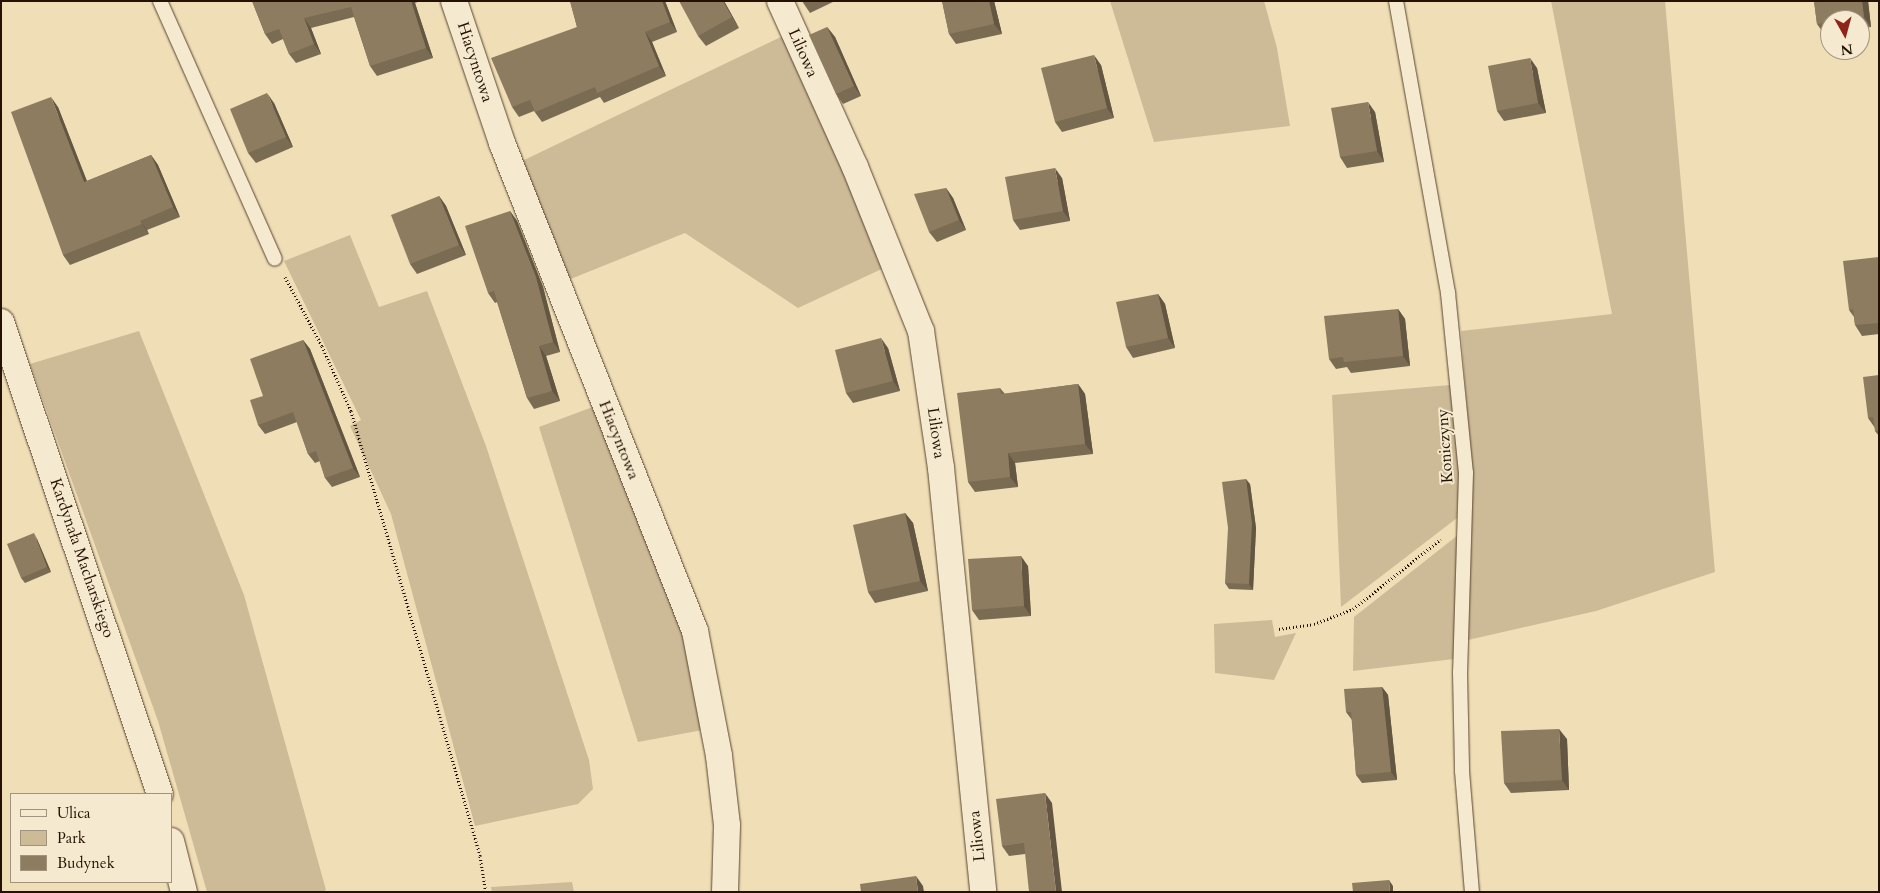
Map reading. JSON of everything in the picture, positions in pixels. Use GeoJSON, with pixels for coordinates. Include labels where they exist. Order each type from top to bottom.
{"type":"FeatureCollection","features":[{"type":"Feature","properties":{"kind":"street","name":"Hiacyntowa"},"geometry":{"type":"LineString","coordinates":[[454,1],[502,143],[695,631],[719,756],[727,825],[725,892]]}},
{"type":"Feature","properties":{"kind":"street","name":"Liliowa"},"geometry":{"type":"LineString","coordinates":[[780,1],[855,167],[921,331],[941,468],[983,892]]}},
{"type":"Feature","properties":{"kind":"street","name":"Kardynała Macharskiego"},"geometry":{"type":"LineString","coordinates":[[1,322],[160,793]]}},
{"type":"Feature","properties":{"kind":"street"},"geometry":{"type":"LineString","coordinates":[[172,845],[184,892]]}},
{"type":"Feature","properties":{"kind":"lane"},"geometry":{"type":"LineString","coordinates":[[160,1],[275,259]]}},
{"type":"Feature","properties":{"kind":"lane","name":"Koniczyny"},"geometry":{"type":"LineString","coordinates":[[1396,1],[1448,293],[1466,473],[1460,672],[1462,771],[1472,892]]}},
{"type":"Feature","properties":{"kind":"path"},"geometry":{"type":"LineString","coordinates":[[275,259],[322,346],[351,412],[480,856],[486,892]]}},
{"type":"Feature","properties":{"kind":"path"},"geometry":{"type":"LineString","coordinates":[[1279,629],[1314,624],[1353,609],[1465,520]]}},
{"type":"Feature","properties":{"kind":"green space"},"geometry":{"type":"Polygon","coordinates":[[[1110,1],[1264,1],[1277,48],[1290,126],[1154,142],[1110,1]]]}},
{"type":"Feature","properties":{"kind":"green space"},"geometry":{"type":"Polygon","coordinates":[[[1551,1],[1665,1],[1715,572],[1596,611],[1468,640],[1471,460],[1461,331],[1612,314],[1551,1]]]}},
{"type":"Feature","properties":{"kind":"green space"},"geometry":{"type":"Polygon","coordinates":[[[785,35],[886,267],[798,308],[685,233],[568,280],[522,161],[785,35]]]}},
{"type":"Feature","properties":{"kind":"green space"},"geometry":{"type":"Polygon","coordinates":[[[350,235],[379,307],[427,291],[486,446],[589,760],[593,789],[578,804],[475,826],[391,514],[350,426],[361,420],[284,261],[350,235]]]}},
{"type":"Feature","properties":{"kind":"green space"},"geometry":{"type":"Polygon","coordinates":[[[139,331],[244,595],[326,890],[322,892],[207,892],[158,721],[30,364],[139,331]]]}},
{"type":"Feature","properties":{"kind":"green space"},"geometry":{"type":"Polygon","coordinates":[[[1450,385],[1459,471],[1457,518],[1341,607],[1332,395],[1450,385]]]}},
{"type":"Feature","properties":{"kind":"green space"},"geometry":{"type":"Polygon","coordinates":[[[598,405],[690,634],[708,729],[638,742],[539,427],[598,405]]]}},
{"type":"Feature","properties":{"kind":"green space"},"geometry":{"type":"Polygon","coordinates":[[[1458,535],[1454,659],[1353,671],[1354,617],[1458,535]]]}},
{"type":"Feature","properties":{"kind":"green space"},"geometry":{"type":"Polygon","coordinates":[[[1272,620],[1275,637],[1296,633],[1274,680],[1215,673],[1214,624],[1272,620]]]}},
{"type":"Feature","properties":{"kind":"green space"},"geometry":{"type":"Polygon","coordinates":[[[572,882],[574,892],[492,892],[491,887],[572,882]]]}},
{"type":"Feature","properties":{"kind":"building"},"geometry":{"type":"Polygon","coordinates":[[[252,1],[411,1],[426,48],[370,66],[351,7],[304,18],[314,44],[289,54],[279,29],[265,34],[252,1]]]}},
{"type":"Feature","properties":{"kind":"building"},"geometry":{"type":"Polygon","coordinates":[[[570,1],[662,1],[670,22],[645,32],[659,66],[597,93],[595,87],[535,112],[530,100],[512,107],[491,58],[577,27],[570,1]]]}},
{"type":"Feature","properties":{"kind":"building"},"geometry":{"type":"Polygon","coordinates":[[[679,1],[723,1],[732,17],[698,36],[679,1]]]}},
{"type":"Feature","properties":{"kind":"building"},"geometry":{"type":"Polygon","coordinates":[[[942,1],[989,1],[994,24],[949,34],[942,1]]]}},
{"type":"Feature","properties":{"kind":"building"},"geometry":{"type":"Polygon","coordinates":[[[1814,1],[1862,1],[1863,10],[1820,10],[1820,24],[1817,24],[1814,1]]]}},
{"type":"Feature","properties":{"kind":"building"},"geometry":{"type":"Polygon","coordinates":[[[827,27],[854,86],[836,94],[809,35],[827,27]]]}},
{"type":"Feature","properties":{"kind":"building"},"geometry":{"type":"Polygon","coordinates":[[[1094,55],[1107,108],[1055,122],[1041,68],[1094,55]]]}},
{"type":"Feature","properties":{"kind":"building"},"geometry":{"type":"Polygon","coordinates":[[[1530,58],[1538,103],[1497,111],[1488,66],[1530,58]]]}},
{"type":"Feature","properties":{"kind":"building"},"geometry":{"type":"Polygon","coordinates":[[[267,93],[286,137],[248,153],[230,109],[267,93]]]}},
{"type":"Feature","properties":{"kind":"building"},"geometry":{"type":"Polygon","coordinates":[[[51,97],[84,182],[151,155],[173,207],[140,221],[142,224],[63,255],[11,112],[51,97]]]}},
{"type":"Feature","properties":{"kind":"building"},"geometry":{"type":"Polygon","coordinates":[[[1368,102],[1377,151],[1340,157],[1331,108],[1368,102]]]}},
{"type":"Feature","properties":{"kind":"building"},"geometry":{"type":"Polygon","coordinates":[[[1055,168],[1063,211],[1013,220],[1005,177],[1055,168]]]}},
{"type":"Feature","properties":{"kind":"building"},"geometry":{"type":"Polygon","coordinates":[[[946,188],[959,220],[929,232],[914,194],[946,188]]]}},
{"type":"Feature","properties":{"kind":"building"},"geometry":{"type":"Polygon","coordinates":[[[439,196],[459,245],[410,264],[391,215],[439,196]]]}},
{"type":"Feature","properties":{"kind":"building"},"geometry":{"type":"Polygon","coordinates":[[[510,211],[536,277],[553,342],[539,346],[552,391],[527,398],[494,291],[488,293],[465,226],[510,211]]]}},
{"type":"Feature","properties":{"kind":"building"},"geometry":{"type":"Polygon","coordinates":[[[1879,257],[1879,323],[1855,325],[1853,309],[1849,310],[1843,261],[1879,257]]]}},
{"type":"Feature","properties":{"kind":"building"},"geometry":{"type":"Polygon","coordinates":[[[1158,294],[1168,338],[1126,347],[1116,302],[1158,294]]]}},
{"type":"Feature","properties":{"kind":"building"},"geometry":{"type":"Polygon","coordinates":[[[1398,309],[1403,356],[1344,362],[1343,357],[1329,359],[1324,316],[1398,309]]]}},
{"type":"Feature","properties":{"kind":"building"},"geometry":{"type":"Polygon","coordinates":[[[881,338],[893,381],[846,393],[835,350],[881,338]]]}},
{"type":"Feature","properties":{"kind":"building"},"geometry":{"type":"Polygon","coordinates":[[[303,340],[353,468],[325,478],[316,451],[308,454],[293,412],[258,425],[250,400],[263,396],[250,359],[303,340]]]}},
{"type":"Feature","properties":{"kind":"building"},"geometry":{"type":"Polygon","coordinates":[[[1879,375],[1879,431],[1875,431],[1873,417],[1868,418],[1863,377],[1879,375]]]}},
{"type":"Feature","properties":{"kind":"building"},"geometry":{"type":"Polygon","coordinates":[[[1078,384],[1085,444],[1008,453],[1010,477],[968,482],[957,393],[1000,388],[1001,394],[1078,384]]]}},
{"type":"Feature","properties":{"kind":"building"},"geometry":{"type":"Polygon","coordinates":[[[1246,479],[1252,523],[1249,584],[1225,583],[1228,528],[1222,482],[1246,479]]]}},
{"type":"Feature","properties":{"kind":"building"},"geometry":{"type":"Polygon","coordinates":[[[905,513],[920,581],[868,592],[853,525],[905,513]]]}},
{"type":"Feature","properties":{"kind":"building"},"geometry":{"type":"Polygon","coordinates":[[[34,533],[47,567],[21,578],[7,544],[34,533]]]}},
{"type":"Feature","properties":{"kind":"building"},"geometry":{"type":"Polygon","coordinates":[[[1021,556],[1024,606],[972,610],[968,559],[1021,556]]]}},
{"type":"Feature","properties":{"kind":"building"},"geometry":{"type":"Polygon","coordinates":[[[1382,687],[1391,772],[1356,775],[1351,712],[1346,712],[1344,689],[1382,687]]]}},
{"type":"Feature","properties":{"kind":"building"},"geometry":{"type":"Polygon","coordinates":[[[1559,729],[1562,780],[1504,783],[1501,731],[1559,729]]]}},
{"type":"Feature","properties":{"kind":"building"},"geometry":{"type":"Polygon","coordinates":[[[1045,793],[1056,892],[1029,892],[1024,843],[1002,846],[996,799],[1045,793]]]}},
{"type":"Feature","properties":{"kind":"building"},"geometry":{"type":"Polygon","coordinates":[[[916,876],[918,892],[861,892],[860,884],[916,876]]]}},
{"type":"Feature","properties":{"kind":"building"},"geometry":{"type":"Polygon","coordinates":[[[1389,880],[1390,892],[1353,892],[1352,883],[1389,880]]]}}]}
